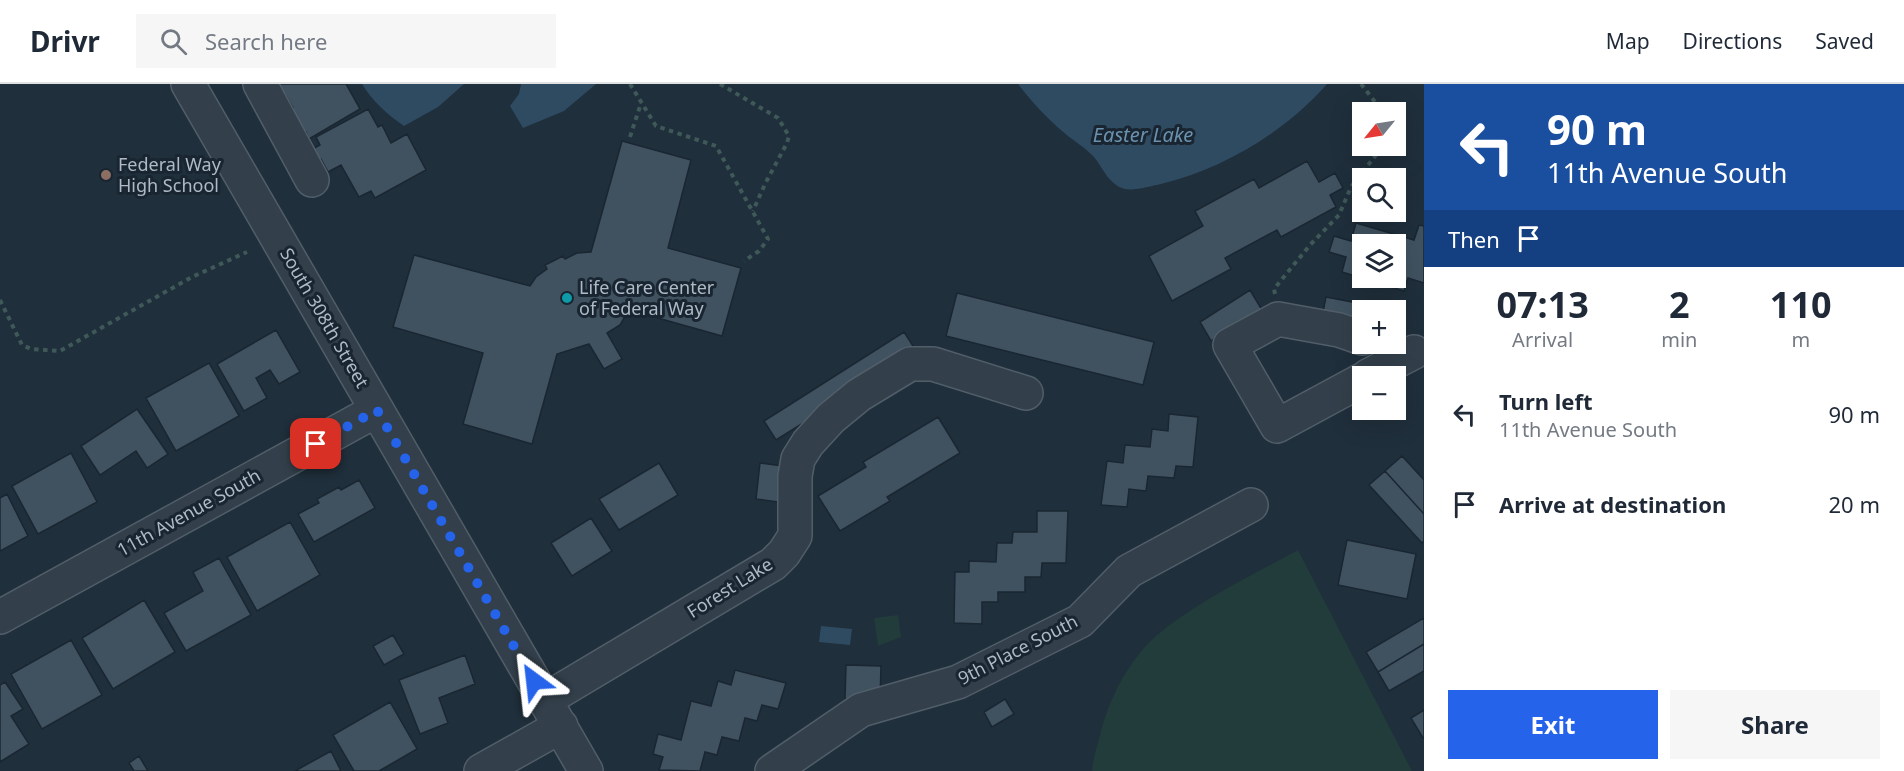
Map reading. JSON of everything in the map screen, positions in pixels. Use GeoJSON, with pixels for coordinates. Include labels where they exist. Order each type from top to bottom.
{"type":"FeatureCollection","features":[{"type":"Feature","properties":{"kind":"street","name":"South 308th Street"},"geometry":{"type":"LineString","coordinates":[[188,84],[586,771]]}},
{"type":"Feature","properties":{"kind":"street"},"geometry":{"type":"LineString","coordinates":[[260,84],[312,180]]}},
{"type":"Feature","properties":{"kind":"street"},"geometry":{"type":"LineString","coordinates":[[1352,335],[1278,319],[1230,345],[1277,426],[1352,385]]}},
{"type":"Feature","properties":{"kind":"street"},"geometry":{"type":"LineString","coordinates":[[1388,366],[1419,351]]}},
{"type":"Feature","properties":{"kind":"street","name":"Forest Lake"},"geometry":{"type":"LineString","coordinates":[[481,771],[553,713],[773,564],[784,553],[795,536],[795,476],[798,459],[808,442],[831,418],[859,395],[910,364],[933,364],[1026,393]]}},
{"type":"Feature","properties":{"kind":"street","name":"11th Avenue South"},"geometry":{"type":"LineString","coordinates":[[0,617],[377,410]]}},
{"type":"Feature","properties":{"kind":"street","name":"9th Place South"},"geometry":{"type":"LineString","coordinates":[[772,771],[861,710],[958,682],[1080,621],[1130,571],[1251,505]]}},
{"type":"Feature","properties":{"kind":"path"},"geometry":{"type":"LineString","coordinates":[[630,84],[656,126],[716,146],[768,239],[759,251],[744,261]]}},
{"type":"Feature","properties":{"kind":"path"},"geometry":{"type":"LineString","coordinates":[[720,84],[778,118],[789,136],[753,211]]}},
{"type":"Feature","properties":{"kind":"path"},"geometry":{"type":"LineString","coordinates":[[1361,84],[1375,102]]}},
{"type":"Feature","properties":{"kind":"path"},"geometry":{"type":"LineString","coordinates":[[630,137],[641,102]]}},
{"type":"Feature","properties":{"kind":"path"},"geometry":{"type":"LineString","coordinates":[[1278,319],[1274,289],[1310,245],[1339,215],[1351,187],[1375,156]]}},
{"type":"Feature","properties":{"kind":"path"},"geometry":{"type":"LineString","coordinates":[[0,300],[22,345],[31,349],[60,351],[192,277],[247,252]]}},
{"type":"Feature","properties":{"kind":"green space"},"geometry":{"type":"Polygon","coordinates":[[[1298,550],[1412,771],[1092,771],[1104,721],[1114,694],[1128,669],[1146,646],[1189,612],[1298,550]]]}},
{"type":"Feature","properties":{"kind":"green space"},"geometry":{"type":"Polygon","coordinates":[[[898,615],[901,637],[878,646],[874,618],[898,615]]]}},
{"type":"Feature","properties":{"kind":"water"},"geometry":{"type":"Polygon","coordinates":[[[362,84],[464,84],[438,107],[404,126],[381,107],[362,84]]]}},
{"type":"Feature","properties":{"kind":"water"},"geometry":{"type":"Polygon","coordinates":[[[521,84],[596,84],[564,111],[523,128],[510,106],[519,94],[521,84]]]}},
{"type":"Feature","properties":{"kind":"water","name":"Easter Lake"},"geometry":{"type":"Polygon","coordinates":[[[1018,84],[1327,84],[1292,118],[1252,146],[1230,158],[1207,169],[1161,184],[1125,189],[1115,184],[1094,157],[1050,120],[1018,84]]]}},
{"type":"Feature","properties":{"kind":"water"},"geometry":{"type":"Polygon","coordinates":[[[821,626],[852,629],[850,645],[819,642],[821,626]]]}},
{"type":"Feature","properties":{"kind":"building"},"geometry":{"type":"Polygon","coordinates":[[[264,84],[346,84],[360,109],[309,139],[306,132],[294,139],[281,115],[293,108],[286,96],[275,103],[264,84]]]}},
{"type":"Feature","properties":{"kind":"building"},"geometry":{"type":"Polygon","coordinates":[[[368,109],[378,127],[382,125],[391,143],[407,134],[426,170],[375,198],[371,191],[359,197],[341,165],[328,172],[321,159],[315,163],[309,151],[320,145],[316,137],[368,109]]]}},
{"type":"Feature","properties":{"kind":"building","name":"Life Care Center of Federal Way"},"geometry":{"type":"Polygon","coordinates":[[[622,141],[691,160],[668,248],[741,268],[722,336],[629,310],[620,325],[607,333],[622,359],[604,369],[589,344],[557,354],[532,444],[463,424],[483,353],[393,327],[414,255],[530,286],[536,277],[547,269],[545,265],[563,256],[565,259],[577,253],[591,252],[622,141]]]}},
{"type":"Feature","properties":{"kind":"building"},"geometry":{"type":"Polygon","coordinates":[[[1307,161],[1319,182],[1335,173],[1343,188],[1330,195],[1336,207],[1281,237],[1277,230],[1225,258],[1231,269],[1172,301],[1149,256],[1203,226],[1195,211],[1254,179],[1259,188],[1307,161]]]}},
{"type":"Feature","properties":{"kind":"building"},"geometry":{"type":"Polygon","coordinates":[[[1356,223],[1394,234],[1353,234],[1356,223]]]}},
{"type":"Feature","properties":{"kind":"building"},"geometry":{"type":"Polygon","coordinates":[[[1419,225],[1424,226],[1424,283],[1408,278],[1406,284],[1406,238],[1414,240],[1419,225]]]}},
{"type":"Feature","properties":{"kind":"building"},"geometry":{"type":"Polygon","coordinates":[[[1334,236],[1351,241],[1352,237],[1352,275],[1342,272],[1346,257],[1329,252],[1334,236]]]}},
{"type":"Feature","properties":{"kind":"building"},"geometry":{"type":"Polygon","coordinates":[[[1250,290],[1262,310],[1211,341],[1200,322],[1250,290]]]}},
{"type":"Feature","properties":{"kind":"building"},"geometry":{"type":"Polygon","coordinates":[[[957,293],[1154,342],[1143,385],[946,336],[957,293]]]}},
{"type":"Feature","properties":{"kind":"building"},"geometry":{"type":"Polygon","coordinates":[[[1326,297],[1352,302],[1352,328],[1321,322],[1326,297]]]}},
{"type":"Feature","properties":{"kind":"building"},"geometry":{"type":"Polygon","coordinates":[[[276,330],[300,372],[279,384],[270,370],[256,378],[267,398],[244,411],[217,364],[276,330]]]}},
{"type":"Feature","properties":{"kind":"building"},"geometry":{"type":"Polygon","coordinates":[[[904,332],[917,352],[776,440],[764,421],[904,332]]]}},
{"type":"Feature","properties":{"kind":"building"},"geometry":{"type":"Polygon","coordinates":[[[209,363],[239,416],[176,451],[146,398],[209,363]]]}},
{"type":"Feature","properties":{"kind":"building"},"geometry":{"type":"Polygon","coordinates":[[[137,409],[168,454],[147,468],[136,451],[100,475],[81,446],[137,409]]]}},
{"type":"Feature","properties":{"kind":"building"},"geometry":{"type":"Polygon","coordinates":[[[1169,414],[1198,417],[1193,467],[1176,466],[1174,478],[1148,476],[1146,491],[1129,489],[1127,507],[1101,505],[1107,461],[1123,463],[1125,445],[1150,447],[1152,429],[1168,431],[1169,414]]]}},
{"type":"Feature","properties":{"kind":"building"},"geometry":{"type":"Polygon","coordinates":[[[938,417],[960,453],[887,497],[890,501],[840,531],[818,496],[866,467],[863,462],[938,417]]]}},
{"type":"Feature","properties":{"kind":"building"},"geometry":{"type":"Polygon","coordinates":[[[71,453],[97,502],[38,534],[12,486],[71,453]]]}},
{"type":"Feature","properties":{"kind":"building"},"geometry":{"type":"Polygon","coordinates":[[[1402,456],[1424,480],[1424,514],[1385,471],[1402,456]]]}},
{"type":"Feature","properties":{"kind":"building"},"geometry":{"type":"Polygon","coordinates":[[[659,463],[678,495],[619,530],[599,499],[659,463]]]}},
{"type":"Feature","properties":{"kind":"building"},"geometry":{"type":"Polygon","coordinates":[[[760,463],[783,466],[778,502],[756,499],[760,463]]]}},
{"type":"Feature","properties":{"kind":"building"},"geometry":{"type":"Polygon","coordinates":[[[1385,471],[1424,514],[1424,541],[1422,543],[1369,485],[1385,471]]]}},
{"type":"Feature","properties":{"kind":"building"},"geometry":{"type":"Polygon","coordinates":[[[359,480],[375,508],[314,542],[298,514],[319,503],[317,499],[339,487],[341,490],[359,480]]]}},
{"type":"Feature","properties":{"kind":"building"},"geometry":{"type":"Polygon","coordinates":[[[7,494],[28,536],[0,551],[0,498],[7,494]]]}},
{"type":"Feature","properties":{"kind":"building"},"geometry":{"type":"Polygon","coordinates":[[[1037,511],[1068,511],[1066,563],[1042,563],[1041,577],[1025,577],[1025,592],[998,592],[998,602],[982,602],[982,624],[954,623],[955,572],[969,572],[969,561],[996,562],[997,543],[1012,543],[1013,532],[1037,532],[1037,511]]]}},
{"type":"Feature","properties":{"kind":"building"},"geometry":{"type":"Polygon","coordinates":[[[591,518],[612,551],[572,576],[551,543],[591,518]]]}},
{"type":"Feature","properties":{"kind":"building"},"geometry":{"type":"Polygon","coordinates":[[[290,522],[320,575],[257,611],[227,557],[290,522]]]}},
{"type":"Feature","properties":{"kind":"building"},"geometry":{"type":"Polygon","coordinates":[[[1347,540],[1416,554],[1407,599],[1338,585],[1347,540]]]}},
{"type":"Feature","properties":{"kind":"building"},"geometry":{"type":"Polygon","coordinates":[[[219,558],[251,615],[186,651],[164,613],[203,591],[193,572],[219,558]]]}},
{"type":"Feature","properties":{"kind":"building"},"geometry":{"type":"Polygon","coordinates":[[[144,600],[175,652],[113,689],[82,638],[144,600]]]}},
{"type":"Feature","properties":{"kind":"building"},"geometry":{"type":"Polygon","coordinates":[[[1424,618],[1424,644],[1378,672],[1366,652],[1424,618]]]}},
{"type":"Feature","properties":{"kind":"building"},"geometry":{"type":"Polygon","coordinates":[[[393,635],[404,654],[384,665],[373,646],[393,635]]]}},
{"type":"Feature","properties":{"kind":"building"},"geometry":{"type":"Polygon","coordinates":[[[71,640],[102,695],[42,729],[11,674],[71,640]]]}},
{"type":"Feature","properties":{"kind":"building"},"geometry":{"type":"Polygon","coordinates":[[[1424,644],[1424,671],[1389,691],[1378,672],[1424,644]]]}},
{"type":"Feature","properties":{"kind":"building"},"geometry":{"type":"Polygon","coordinates":[[[465,655],[475,684],[439,698],[448,723],[420,734],[399,680],[465,655]]]}},
{"type":"Feature","properties":{"kind":"building"},"geometry":{"type":"Polygon","coordinates":[[[846,665],[881,666],[880,701],[845,699],[846,665]]]}},
{"type":"Feature","properties":{"kind":"building"},"geometry":{"type":"Polygon","coordinates":[[[735,670],[786,683],[778,709],[762,705],[757,721],[745,718],[739,741],[722,737],[717,755],[705,752],[700,771],[659,770],[663,757],[653,754],[658,734],[681,740],[691,701],[711,706],[718,681],[731,685],[735,670]]]}},
{"type":"Feature","properties":{"kind":"building"},"geometry":{"type":"Polygon","coordinates":[[[5,682],[23,709],[11,716],[29,744],[0,762],[0,685],[5,682]]]}},
{"type":"Feature","properties":{"kind":"building"},"geometry":{"type":"Polygon","coordinates":[[[1005,699],[1014,714],[992,727],[984,712],[1005,699]]]}},
{"type":"Feature","properties":{"kind":"building"},"geometry":{"type":"Polygon","coordinates":[[[390,702],[417,749],[379,771],[354,771],[333,735],[390,702]]]}},
{"type":"Feature","properties":{"kind":"building"},"geometry":{"type":"Polygon","coordinates":[[[1424,710],[1424,738],[1423,738],[1411,718],[1424,710]]]}},
{"type":"Feature","properties":{"kind":"building"},"geometry":{"type":"Polygon","coordinates":[[[331,751],[341,771],[295,771],[331,751]]]}},
{"type":"Feature","properties":{"kind":"building"},"geometry":{"type":"Polygon","coordinates":[[[139,756],[148,771],[134,771],[129,763],[139,756]]]}},
{"type":"Feature","properties":{"kind":"place","name":"Federal Way High School"},"geometry":{"type":"Point","coordinates":[106,175]}},
{"type":"Feature","properties":{"kind":"place","name":"Life Care Center of Federal Way"},"geometry":{"type":"Point","coordinates":[567,298]}},
{"type":"Feature","properties":{"kind":"route"},"geometry":{"type":"LineString","coordinates":[[316,444],[377,410],[534,681]]}}]}
